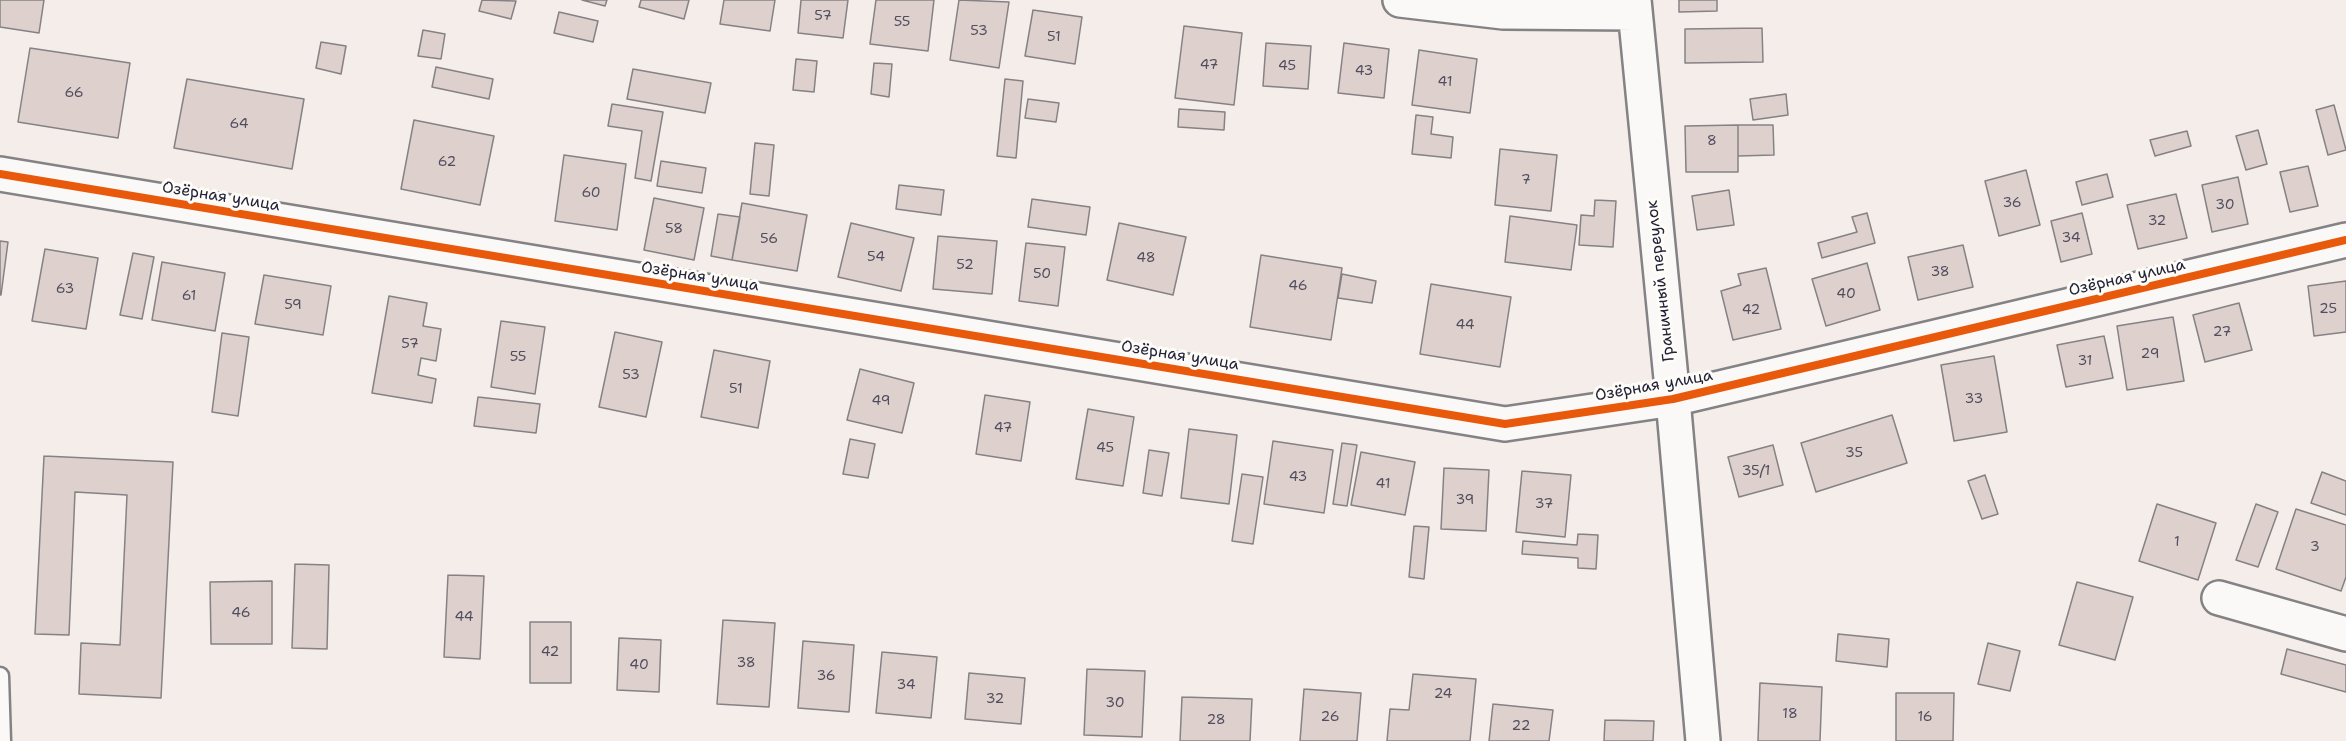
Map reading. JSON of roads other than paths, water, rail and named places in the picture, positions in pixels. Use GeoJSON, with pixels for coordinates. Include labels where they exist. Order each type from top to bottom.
{"type":"FeatureCollection","features":[{"type":"Feature","properties":{"kind":"street"},"geometry":{"type":"LineString","coordinates":[[1400,0],[1503,12],[1634,7]]}},
{"type":"Feature","properties":{"kind":"street","name":"Граничный переулок"},"geometry":{"type":"LineString","coordinates":[[1634,7],[1673,399],[1703,741]]}},
{"type":"Feature","properties":{"kind":"street","name":"Озёрная улица"},"geometry":{"type":"LineString","coordinates":[[0,174],[1505,424],[1673,399],[2346,240]]}},
{"type":"Feature","properties":{"kind":"street"},"geometry":{"type":"LineString","coordinates":[[2219,598],[2346,634]]}},
{"type":"Feature","properties":{"kind":"lane"},"geometry":{"type":"LineString","coordinates":[[0,676],[2,741]]}}]}
